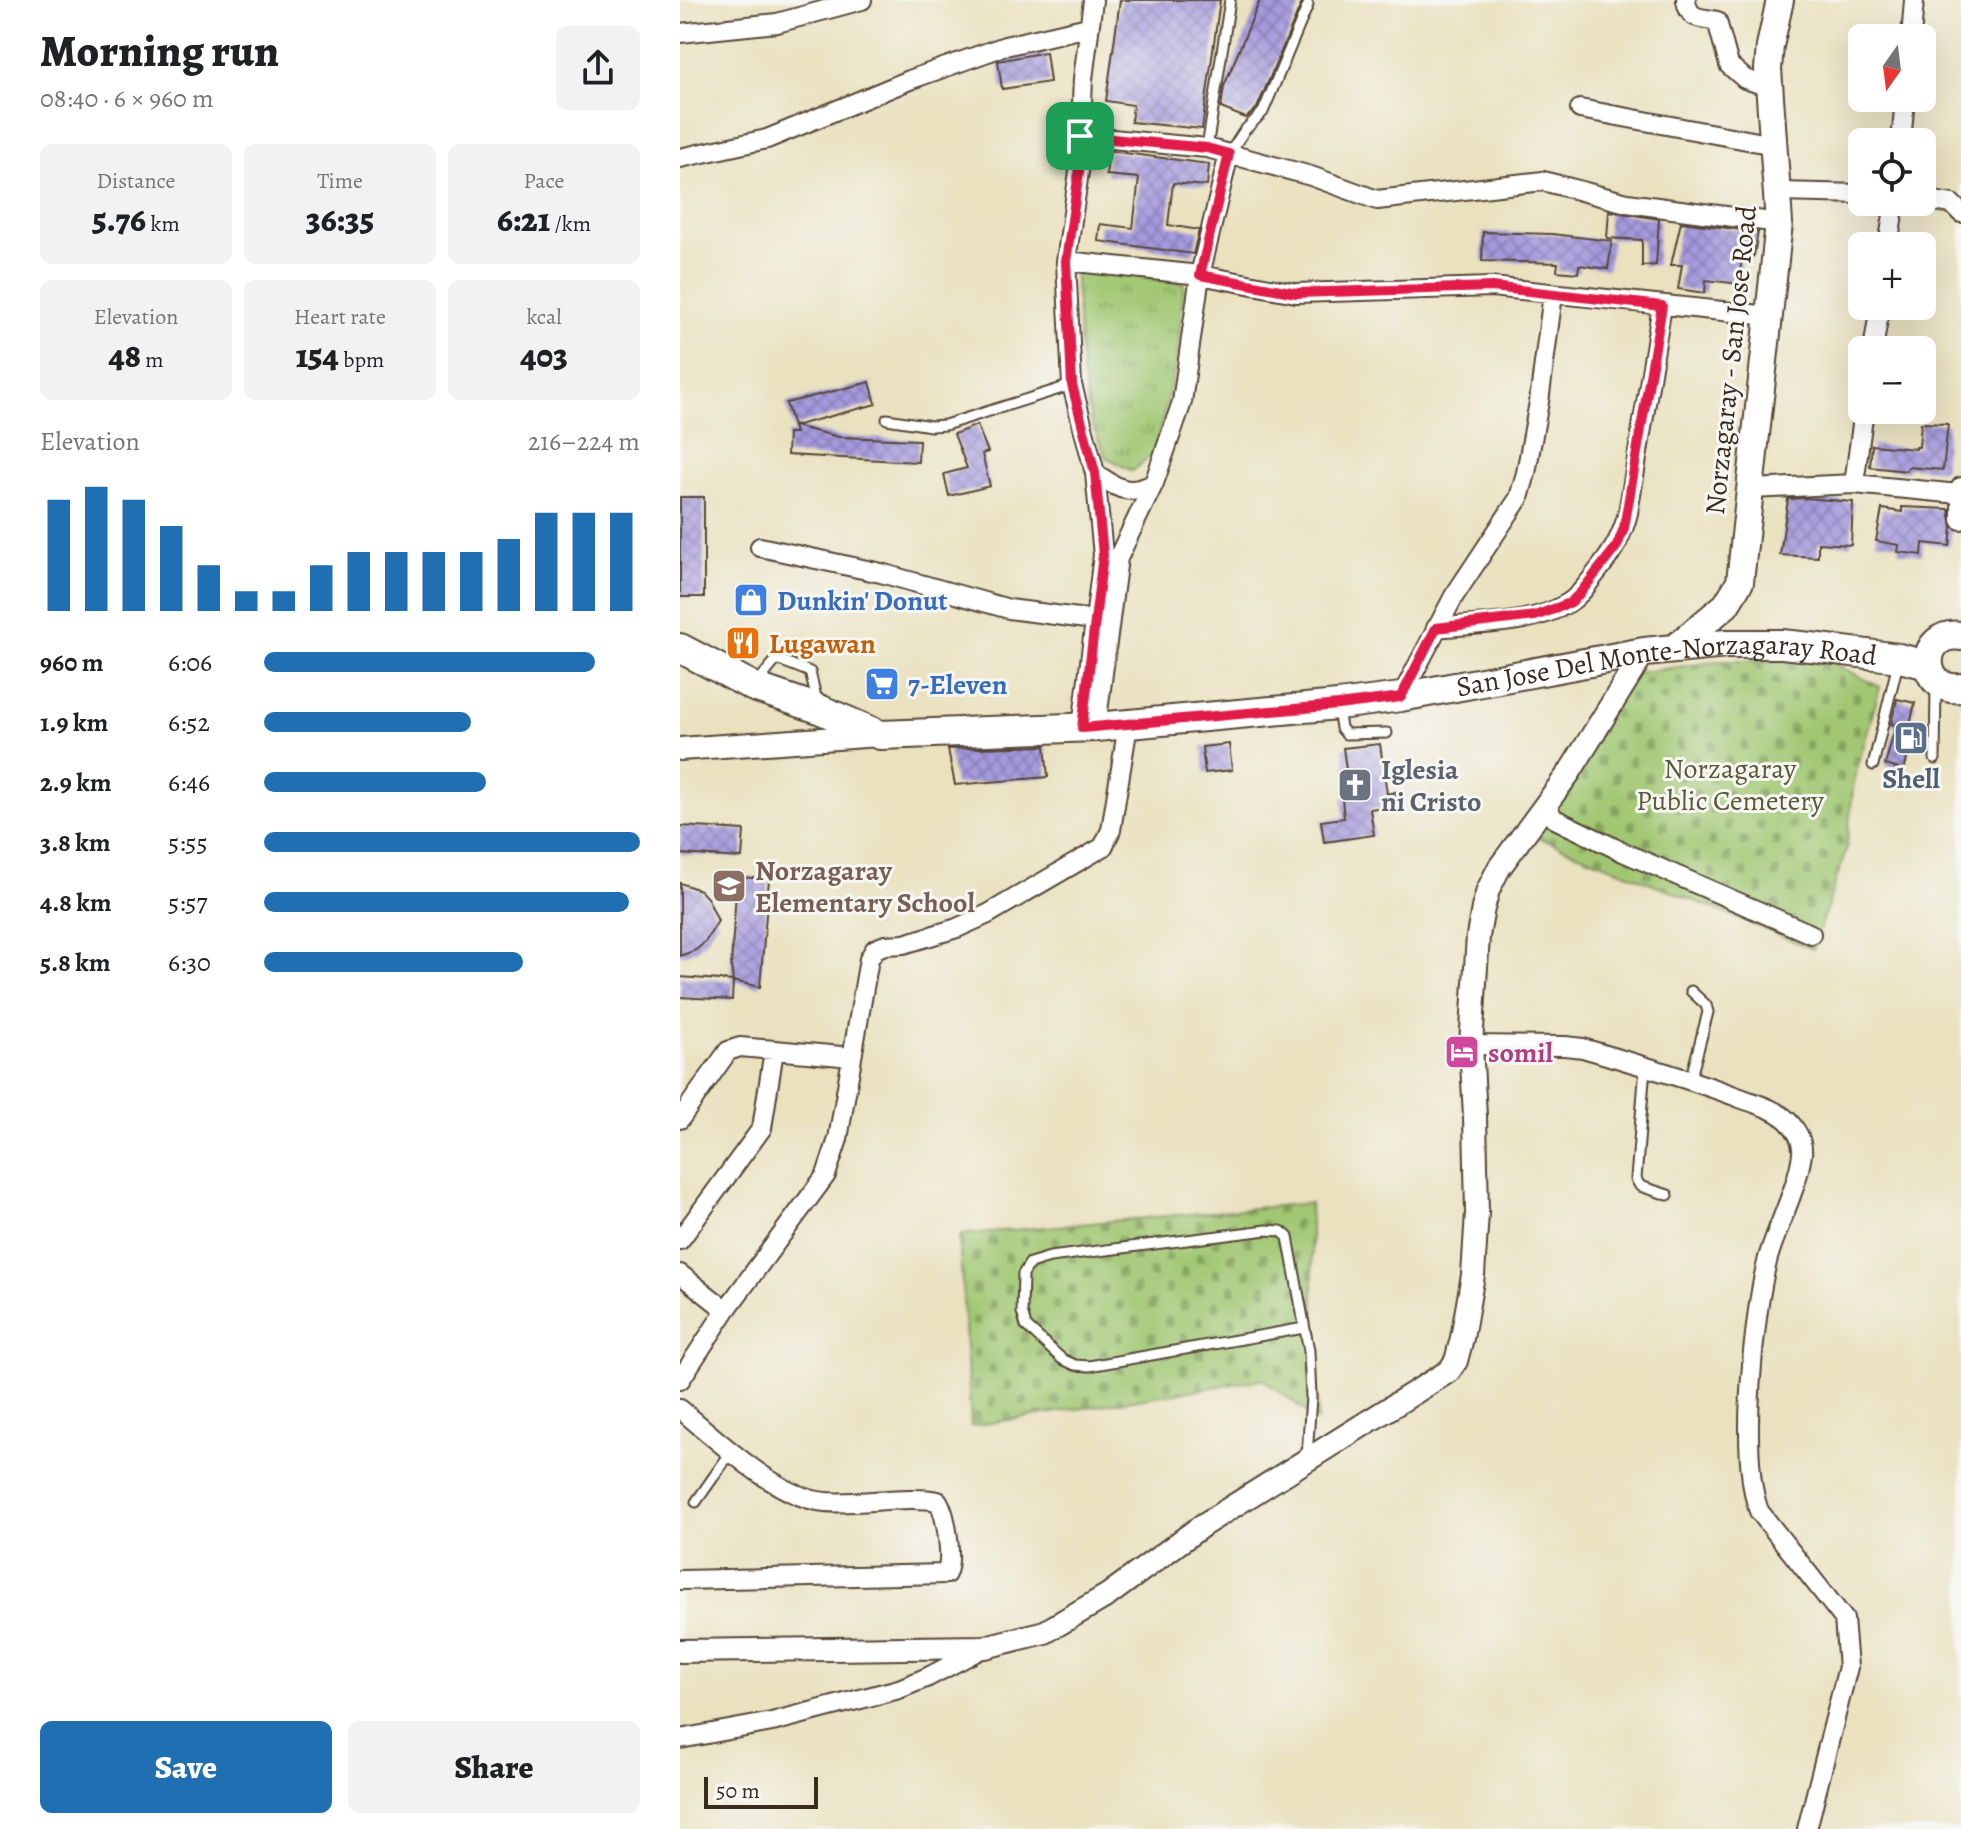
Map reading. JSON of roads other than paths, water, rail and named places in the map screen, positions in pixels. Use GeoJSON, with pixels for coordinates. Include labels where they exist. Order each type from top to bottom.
{"type":"FeatureCollection","features":[{"type":"Feature","properties":{"kind":"main road","name":"Norzagaray - San Jose Road"},"geometry":{"type":"LineString","coordinates":[[1658,651],[1726,605],[1740,582],[1779,223],[1769,87],[1770,46],[1780,0]]}},
{"type":"Feature","properties":{"kind":"main road"},"geometry":{"type":"LineString","coordinates":[[1942,678],[1932,647],[1950,635],[1961,636]]}},
{"type":"Feature","properties":{"kind":"main road","name":"San Jose Del Monte-Norzagaray Road"},"geometry":{"type":"LineString","coordinates":[[880,735],[1089,728],[1338,705],[1401,697],[1658,651],[1760,643],[1899,658],[1942,678]]}},
{"type":"Feature","properties":{"kind":"main road"},"geometry":{"type":"LineString","coordinates":[[680,648],[754,687],[819,709],[880,735]]}},
{"type":"Feature","properties":{"kind":"street"},"geometry":{"type":"LineString","coordinates":[[680,33],[777,23],[862,0]]}},
{"type":"Feature","properties":{"kind":"street"},"geometry":{"type":"LineString","coordinates":[[1089,728],[1094,620],[1103,555],[1095,473],[1072,385],[1066,261],[1079,172],[1088,27],[1093,0]]}},
{"type":"Feature","properties":{"kind":"street"},"geometry":{"type":"LineString","coordinates":[[1686,0],[1690,15],[1696,19],[1717,21],[1729,65],[1745,79],[1769,87]]}},
{"type":"Feature","properties":{"kind":"street"},"geometry":{"type":"LineString","coordinates":[[1912,24],[1914,0]]}},
{"type":"Feature","properties":{"kind":"street"},"geometry":{"type":"LineString","coordinates":[[680,158],[767,139],[978,55],[1088,27]]}},
{"type":"Feature","properties":{"kind":"street"},"geometry":{"type":"LineString","coordinates":[[1580,109],[1774,145]]}},
{"type":"Feature","properties":{"kind":"street"},"geometry":{"type":"LineString","coordinates":[[1080,136],[1207,148],[1311,176],[1377,200],[1543,181],[1627,203],[1779,223]]}},
{"type":"Feature","properties":{"kind":"street"},"geometry":{"type":"LineString","coordinates":[[1089,728],[1118,558],[1154,483],[1182,402],[1200,275],[1229,154]]}},
{"type":"Feature","properties":{"kind":"street"},"geometry":{"type":"LineString","coordinates":[[1778,192],[1848,194]]}},
{"type":"Feature","properties":{"kind":"street"},"geometry":{"type":"LineString","coordinates":[[1936,201],[1958,205]]}},
{"type":"Feature","properties":{"kind":"street"},"geometry":{"type":"LineString","coordinates":[[1066,261],[1200,275],[1296,293],[1471,286],[1770,316]]}},
{"type":"Feature","properties":{"kind":"street"},"geometry":{"type":"LineString","coordinates":[[1401,697],[1454,596],[1519,498],[1539,402],[1553,294]]}},
{"type":"Feature","properties":{"kind":"street"},"geometry":{"type":"LineString","coordinates":[[1436,628],[1515,619],[1570,603],[1617,546],[1628,513],[1662,306]]}},
{"type":"Feature","properties":{"kind":"street"},"geometry":{"type":"LineString","coordinates":[[1854,484],[1862,424]]}},
{"type":"Feature","properties":{"kind":"street"},"geometry":{"type":"LineString","coordinates":[[1095,473],[1118,489],[1136,491],[1154,483]]}},
{"type":"Feature","properties":{"kind":"street"},"geometry":{"type":"LineString","coordinates":[[1751,489],[1854,484],[1960,491],[1961,520]]}},
{"type":"Feature","properties":{"kind":"street"},"geometry":{"type":"LineString","coordinates":[[760,547],[881,573],[1009,609],[1094,620]]}},
{"type":"Feature","properties":{"kind":"street"},"geometry":{"type":"LineString","coordinates":[[680,1651],[985,1647],[1045,1632],[1072,1618],[1203,1525],[1449,1371],[1456,1361],[1473,1275],[1477,1213],[1471,1045],[1478,936],[1488,890],[1499,868],[1603,722],[1658,651]]}},
{"type":"Feature","properties":{"kind":"street"},"geometry":{"type":"LineString","coordinates":[[680,1380],[726,1310],[826,1175],[838,1139],[869,959],[875,949],[957,928],[988,914],[1103,847],[1111,830],[1128,725]]}},
{"type":"Feature","properties":{"kind":"street"},"geometry":{"type":"LineString","coordinates":[[680,749],[880,735]]}},
{"type":"Feature","properties":{"kind":"street"},"geometry":{"type":"LineString","coordinates":[[1547,803],[1555,819],[1811,934]]}},
{"type":"Feature","properties":{"kind":"street"},"geometry":{"type":"LineString","coordinates":[[1471,1045],[1565,1046],[1645,1067],[1769,1109],[1788,1121],[1802,1143],[1798,1170],[1768,1258],[1761,1294],[1754,1340],[1750,1448],[1759,1511],[1844,1619],[1848,1667],[1807,1829]]}},
{"type":"Feature","properties":{"kind":"street"},"geometry":{"type":"LineString","coordinates":[[680,1119],[728,1051],[740,1047],[852,1057]]}},
{"type":"Feature","properties":{"kind":"street"},"geometry":{"type":"LineString","coordinates":[[680,1240],[762,1128],[774,1050]]}},
{"type":"Feature","properties":{"kind":"street"},"geometry":{"type":"LineString","coordinates":[[680,1274],[726,1310]]}},
{"type":"Feature","properties":{"kind":"street"},"geometry":{"type":"LineString","coordinates":[[680,1409],[778,1486],[806,1500],[828,1503],[938,1501],[944,1516],[950,1561],[946,1574],[680,1580]]}},
{"type":"Feature","properties":{"kind":"street"},"geometry":{"type":"LineString","coordinates":[[680,1739],[772,1722],[899,1689],[985,1647]]}},
{"type":"Feature","properties":{"kind":"lane"},"geometry":{"type":"LineString","coordinates":[[1207,148],[1230,0]]}},
{"type":"Feature","properties":{"kind":"lane"},"geometry":{"type":"LineString","coordinates":[[1229,154],[1244,131],[1263,112],[1308,5]]}},
{"type":"Feature","properties":{"kind":"lane"},"geometry":{"type":"LineString","coordinates":[[887,419],[931,426],[945,425],[1072,385]]}},
{"type":"Feature","properties":{"kind":"lane"},"geometry":{"type":"LineString","coordinates":[[1873,765],[1899,658]]}},
{"type":"Feature","properties":{"kind":"lane"},"geometry":{"type":"LineString","coordinates":[[1935,759],[1942,678]]}},
{"type":"Feature","properties":{"kind":"lane"},"geometry":{"type":"LineString","coordinates":[[1338,705],[1341,728],[1346,734],[1387,733]]}},
{"type":"Feature","properties":{"kind":"lane"},"geometry":{"type":"LineString","coordinates":[[1690,1081],[1708,1012],[1706,1005],[1691,991]]}},
{"type":"Feature","properties":{"kind":"lane"},"geometry":{"type":"LineString","coordinates":[[1645,1067],[1636,1179],[1640,1186],[1668,1195]]}},
{"type":"Feature","properties":{"kind":"lane"},"geometry":{"type":"LineString","coordinates":[[1304,1328],[1089,1366],[1075,1365],[1062,1359],[1026,1326],[1022,1312],[1023,1274],[1030,1263],[1050,1257],[1267,1230],[1281,1231],[1288,1237],[1304,1328],[1311,1369],[1306,1459]]}},
{"type":"Feature","properties":{"kind":"lane"},"geometry":{"type":"LineString","coordinates":[[696,1502],[732,1451]]}},
{"type":"Feature","properties":{"kind":"place","name":"Dunkin' Donut"},"geometry":{"type":"Point","coordinates":[751,600]}},
{"type":"Feature","properties":{"kind":"place","name":"Lugawan"},"geometry":{"type":"Point","coordinates":[743,643]}},
{"type":"Feature","properties":{"kind":"place","name":"7-Eleven"},"geometry":{"type":"Point","coordinates":[882,684]}},
{"type":"Feature","properties":{"kind":"place","name":"Shell"},"geometry":{"type":"Point","coordinates":[1911,738]}},
{"type":"Feature","properties":{"kind":"place","name":"Iglesia ni Cristo"},"geometry":{"type":"Point","coordinates":[1355,785]}},
{"type":"Feature","properties":{"kind":"place","name":"Norzagaray Elementary School"},"geometry":{"type":"Point","coordinates":[729,886]}},
{"type":"Feature","properties":{"kind":"place","name":"somil"},"geometry":{"type":"Point","coordinates":[1462,1052]}},
{"type":"Feature","properties":{"kind":"park label","name":"Norzagaray Public Cemetery"},"geometry":{"type":"Point","coordinates":[1730,784]}}]}
